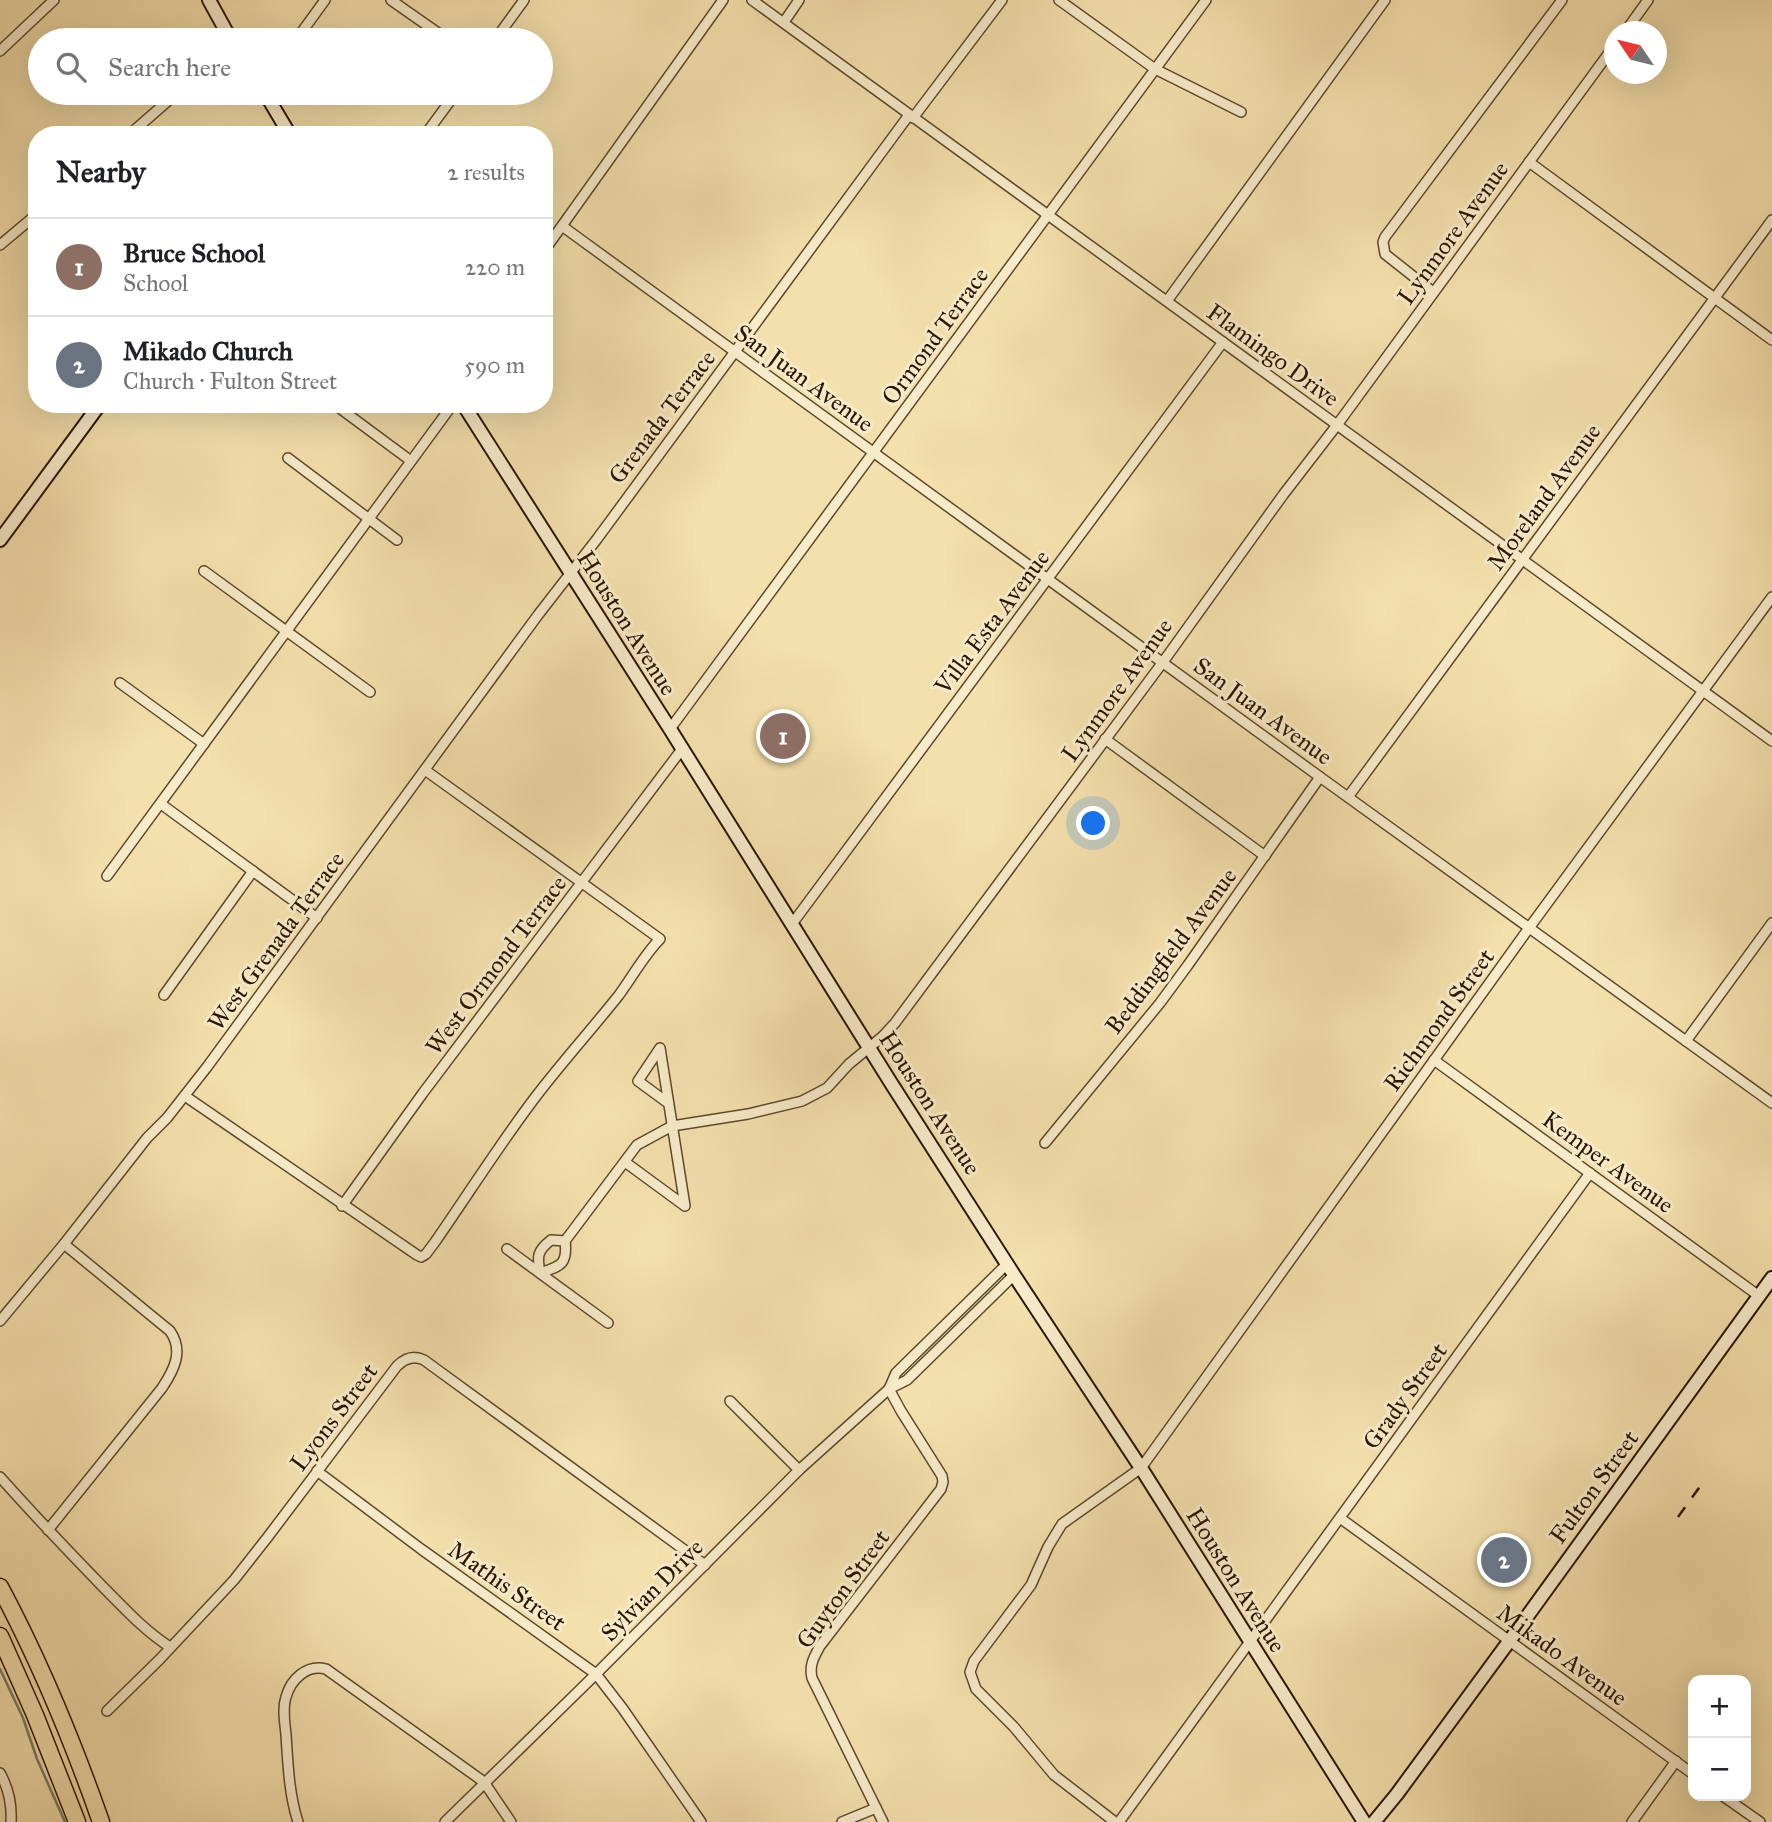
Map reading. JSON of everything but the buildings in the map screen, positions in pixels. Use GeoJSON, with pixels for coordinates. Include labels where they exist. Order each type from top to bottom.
{"type":"FeatureCollection","features":[{"type":"Feature","properties":{"kind":"highway"},"geometry":{"type":"LineString","coordinates":[[0,1587],[45,1679],[102,1822]]}},
{"type":"Feature","properties":{"kind":"highway"},"geometry":{"type":"LineString","coordinates":[[0,1636],[35,1715],[77,1822]]}},
{"type":"Feature","properties":{"kind":"street"},"geometry":{"type":"LineString","coordinates":[[0,51],[54,0]]}},
{"type":"Feature","properties":{"kind":"street"},"geometry":{"type":"LineString","coordinates":[[209,0],[224,28]]}},
{"type":"Feature","properties":{"kind":"street"},"geometry":{"type":"LineString","coordinates":[[305,28],[325,0]]}},
{"type":"Feature","properties":{"kind":"street"},"geometry":{"type":"LineString","coordinates":[[391,0],[432,28]]}},
{"type":"Feature","properties":{"kind":"street"},"geometry":{"type":"LineString","coordinates":[[504,28],[524,0]]}},
{"type":"Feature","properties":{"kind":"street"},"geometry":{"type":"LineString","coordinates":[[553,238],[723,0]]}},
{"type":"Feature","properties":{"kind":"street","name":"Flamingo Drive"},"geometry":{"type":"LineString","coordinates":[[752,0],[1772,741]]}},
{"type":"Feature","properties":{"kind":"street"},"geometry":{"type":"LineString","coordinates":[[783,22],[799,0]]}},
{"type":"Feature","properties":{"kind":"street","name":"Grenada Terrace"},"geometry":{"type":"LineString","coordinates":[[571,573],[911,116],[1002,0]]}},
{"type":"Feature","properties":{"kind":"street"},"geometry":{"type":"LineString","coordinates":[[1059,0],[1156,69],[1241,112]]}},
{"type":"Feature","properties":{"kind":"street","name":"Ormond Terrace"},"geometry":{"type":"LineString","coordinates":[[670,729],[1206,0]]}},
{"type":"Feature","properties":{"kind":"street"},"geometry":{"type":"LineString","coordinates":[[1167,301],[1385,0]]}},
{"type":"Feature","properties":{"kind":"street"},"geometry":{"type":"LineString","coordinates":[[1433,292],[1385,254],[1382,242],[1562,0]]}},
{"type":"Feature","properties":{"kind":"street"},"geometry":{"type":"LineString","coordinates":[[1633,21],[1648,0]]}},
{"type":"Feature","properties":{"kind":"street","name":"Lynmore Avenue"},"geometry":{"type":"LineString","coordinates":[[565,1241],[551,1240],[542,1246],[537,1257],[540,1273],[560,1266],[567,1255],[565,1241],[637,1145],[672,1126],[748,1114],[802,1101],[827,1088],[849,1064],[895,1023],[1604,61]]}},
{"type":"Feature","properties":{"kind":"street"},"geometry":{"type":"LineString","coordinates":[[139,126],[163,105]]}},
{"type":"Feature","properties":{"kind":"street"},"geometry":{"type":"LineString","coordinates":[[272,105],[285,126]]}},
{"type":"Feature","properties":{"kind":"street"},"geometry":{"type":"LineString","coordinates":[[432,126],[447,105]]}},
{"type":"Feature","properties":{"kind":"street"},"geometry":{"type":"LineString","coordinates":[[1529,162],[1772,340]]}},
{"type":"Feature","properties":{"kind":"street","name":"Moreland Avenue"},"geometry":{"type":"LineString","coordinates":[[1348,797],[1772,220]]}},
{"type":"Feature","properties":{"kind":"street"},"geometry":{"type":"LineString","coordinates":[[0,245],[28,222]]}},
{"type":"Feature","properties":{"kind":"street","name":"San Juan Avenue"},"geometry":{"type":"LineString","coordinates":[[562,226],[1772,1103]]}},
{"type":"Feature","properties":{"kind":"street","name":"Villa Esta Avenue"},"geometry":{"type":"LineString","coordinates":[[792,924],[1223,342]]}},
{"type":"Feature","properties":{"kind":"street"},"geometry":{"type":"LineString","coordinates":[[0,540],[93,413]]}},
{"type":"Feature","properties":{"kind":"street"},"geometry":{"type":"LineString","coordinates":[[346,413],[411,461]]}},
{"type":"Feature","properties":{"kind":"street"},"geometry":{"type":"LineString","coordinates":[[107,876],[446,413]]}},
{"type":"Feature","properties":{"kind":"street","name":"Houston Avenue"},"geometry":{"type":"LineString","coordinates":[[469,413],[869,1047],[1141,1468],[1364,1822]]}},
{"type":"Feature","properties":{"kind":"street"},"geometry":{"type":"LineString","coordinates":[[288,458],[397,540]]}},
{"type":"Feature","properties":{"kind":"street"},"geometry":{"type":"LineString","coordinates":[[204,571],[370,692]]}},
{"type":"Feature","properties":{"kind":"street","name":"West Grenada Terrace"},"geometry":{"type":"LineString","coordinates":[[0,1321],[146,1138],[185,1096],[571,573]]}},
{"type":"Feature","properties":{"kind":"street","name":"Richmond Street"},"geometry":{"type":"LineString","coordinates":[[1141,1468],[1529,928],[1772,597]]}},
{"type":"Feature","properties":{"kind":"street"},"geometry":{"type":"LineString","coordinates":[[120,683],[204,744]]}},
{"type":"Feature","properties":{"kind":"street"},"geometry":{"type":"LineString","coordinates":[[1105,738],[1265,856]]}},
{"type":"Feature","properties":{"kind":"street","name":"West Ormond Terrace"},"geometry":{"type":"LineString","coordinates":[[342,1206],[682,749]]}},
{"type":"Feature","properties":{"kind":"street"},"geometry":{"type":"LineString","coordinates":[[185,1096],[342,1206],[421,1257],[435,1242],[538,1095],[660,939],[425,770]]}},
{"type":"Feature","properties":{"kind":"street","name":"Beddingfield Avenue"},"geometry":{"type":"LineString","coordinates":[[1045,1143],[1160,1003],[1320,777]]}},
{"type":"Feature","properties":{"kind":"street"},"geometry":{"type":"LineString","coordinates":[[161,804],[317,918]]}},
{"type":"Feature","properties":{"kind":"street"},"geometry":{"type":"LineString","coordinates":[[164,995],[253,871]]}},
{"type":"Feature","properties":{"kind":"street"},"geometry":{"type":"LineString","coordinates":[[1686,1041],[1772,923]]}},
{"type":"Feature","properties":{"kind":"street"},"geometry":{"type":"LineString","coordinates":[[625,1162],[685,1206],[660,1048],[638,1081],[668,1103]]}},
{"type":"Feature","properties":{"kind":"street","name":"Kemper Avenue"},"geometry":{"type":"LineString","coordinates":[[1434,1060],[1759,1296]]}},
{"type":"Feature","properties":{"kind":"street","name":"Grady Street"},"geometry":{"type":"LineString","coordinates":[[1117,1822],[1590,1173]]}},
{"type":"Feature","properties":{"kind":"street"},"geometry":{"type":"LineString","coordinates":[[48,1530],[162,1388],[174,1367],[177,1350],[170,1331],[64,1244]]}},
{"type":"Feature","properties":{"kind":"street"},"geometry":{"type":"LineString","coordinates":[[507,1249],[608,1323]]}},
{"type":"Feature","properties":{"kind":"street","name":"Sylvian Drive"},"geometry":{"type":"LineString","coordinates":[[445,1822],[799,1470],[889,1389],[907,1380],[1011,1270]]}},
{"type":"Feature","properties":{"kind":"street","name":"Fulton Street"},"geometry":{"type":"LineString","coordinates":[[1374,1822],[1510,1640],[1772,1278]]}},
{"type":"Feature","properties":{"kind":"street","name":"Lyons Street"},"geometry":{"type":"LineString","coordinates":[[107,1711],[234,1580],[397,1366],[410,1357],[418,1357],[705,1565]]}},
{"type":"Feature","properties":{"kind":"street","name":"Guyton Street"},"geometry":{"type":"LineString","coordinates":[[883,1822],[812,1678],[811,1669],[820,1646],[941,1489],[943,1482],[942,1476],[889,1389]]}},
{"type":"Feature","properties":{"kind":"street"},"geometry":{"type":"LineString","coordinates":[[730,1401],[799,1470]]}},
{"type":"Feature","properties":{"kind":"street"},"geometry":{"type":"LineString","coordinates":[[1117,1822],[1054,1775],[1014,1727],[976,1689],[970,1672],[974,1661],[1031,1585],[1058,1528],[1066,1519],[1141,1468]]}},
{"type":"Feature","properties":{"kind":"street","name":"Mathis Street"},"geometry":{"type":"LineString","coordinates":[[317,1471],[596,1674],[701,1822]]}},
{"type":"Feature","properties":{"kind":"street"},"geometry":{"type":"LineString","coordinates":[[0,1477],[140,1624],[170,1647]]}},
{"type":"Feature","properties":{"kind":"street","name":"Mikado Avenue"},"geometry":{"type":"LineString","coordinates":[[1340,1518],[1688,1770]]}},
{"type":"Feature","properties":{"kind":"street"},"geometry":{"type":"LineString","coordinates":[[299,1822],[290,1787],[284,1714],[286,1697],[301,1674],[318,1667],[484,1782],[511,1822]]}},
{"type":"Feature","properties":{"kind":"street"},"geometry":{"type":"LineString","coordinates":[[1632,1822],[1676,1761]]}},
{"type":"Feature","properties":{"kind":"street"},"geometry":{"type":"LineString","coordinates":[[0,1773],[9,1792],[11,1822]]}},
{"type":"Feature","properties":{"kind":"street"},"geometry":{"type":"LineString","coordinates":[[1730,1801],[1759,1822]]}},
{"type":"Feature","properties":{"kind":"street"},"geometry":{"type":"LineString","coordinates":[[842,1822],[876,1808]]}},
{"type":"Feature","properties":{"kind":"waterway"},"geometry":{"type":"LineString","coordinates":[[0,1669],[65,1822]]}},
{"type":"Feature","properties":{"kind":"railway"},"geometry":{"type":"LineString","coordinates":[[1678,1517],[1704,1481]]}},
{"type":"Feature","properties":{"kind":"place","name":"Bruce School"},"geometry":{"type":"Point","coordinates":[783,736]}},
{"type":"Feature","properties":{"kind":"place","name":"Mikado Church"},"geometry":{"type":"Point","coordinates":[1504,1560]}}]}
